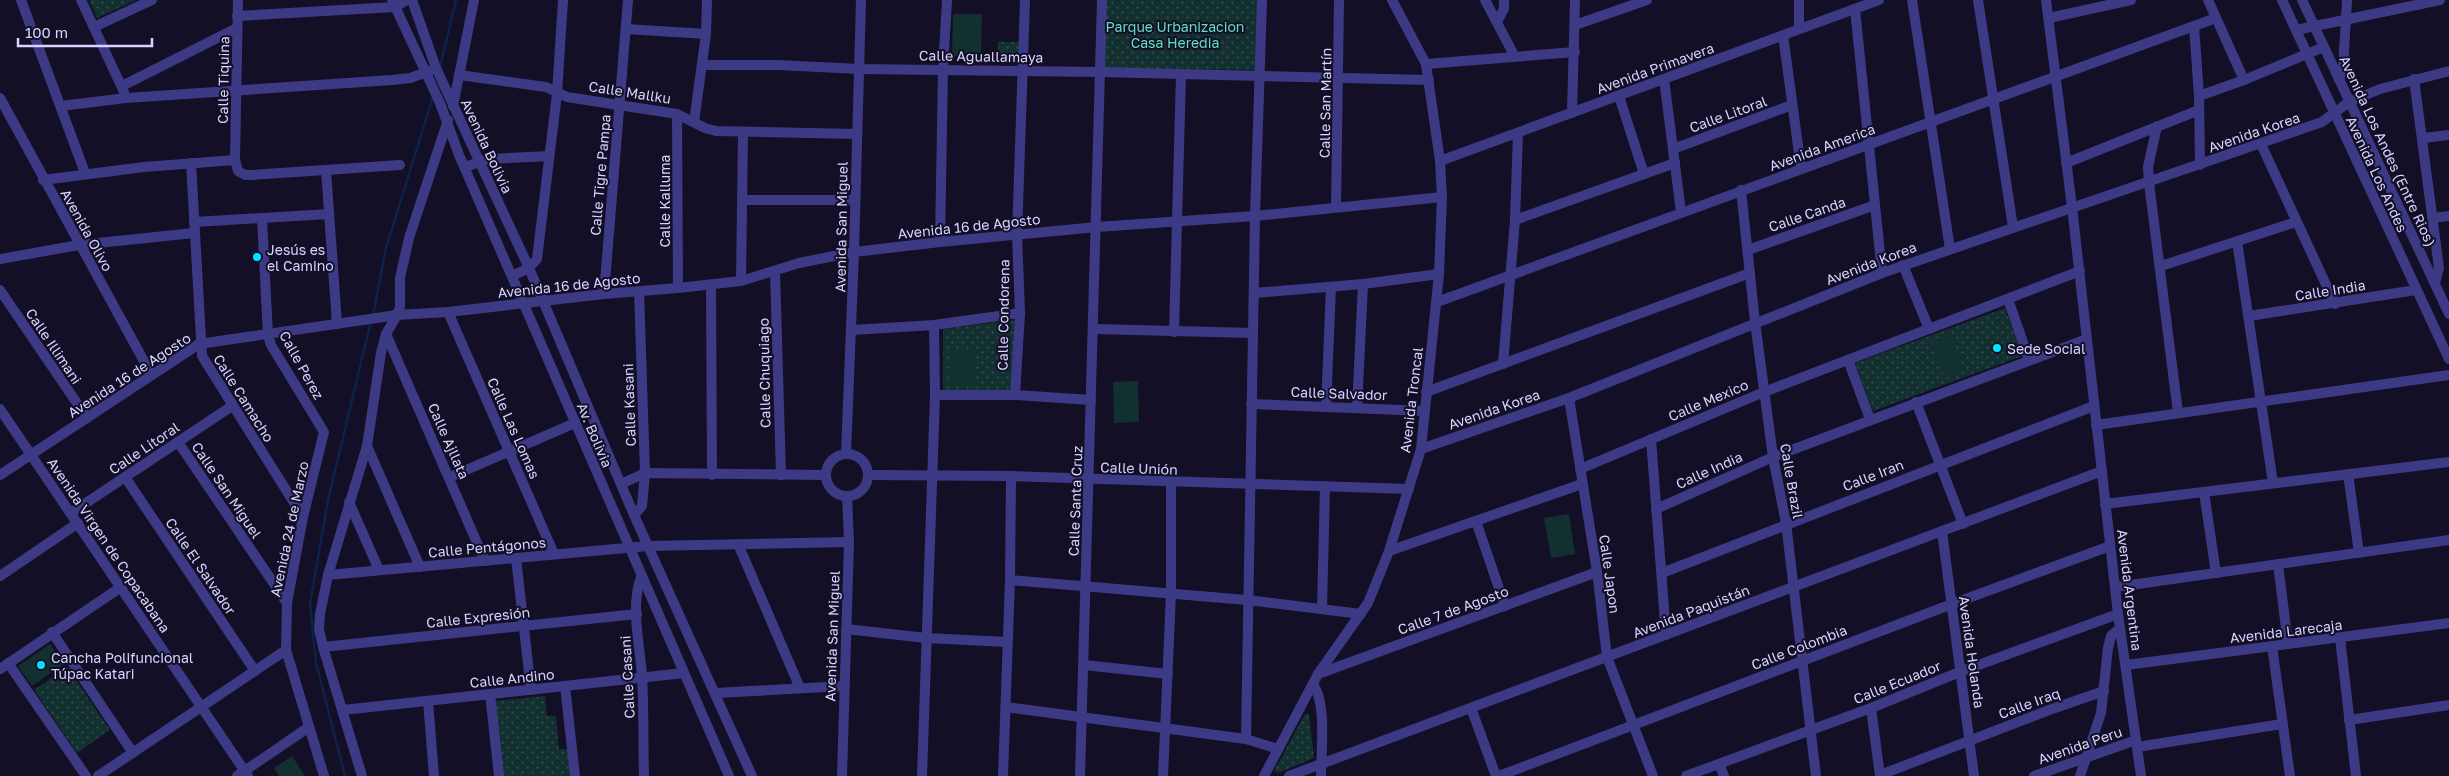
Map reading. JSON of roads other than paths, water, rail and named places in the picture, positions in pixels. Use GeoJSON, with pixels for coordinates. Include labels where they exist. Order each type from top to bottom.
{"type":"FeatureCollection","features":[{"type":"Feature","properties":{"kind":"street"},"geometry":{"type":"LineString","coordinates":[[21,0],[85,173]]}},
{"type":"Feature","properties":{"kind":"street"},"geometry":{"type":"LineString","coordinates":[[81,0],[126,98]]}},
{"type":"Feature","properties":{"kind":"street"},"geometry":{"type":"LineString","coordinates":[[94,27],[152,0]]}},
{"type":"Feature","properties":{"kind":"street","name":"Calle Tiquina"},"geometry":{"type":"LineString","coordinates":[[235,160],[238,0]]}},
{"type":"Feature","properties":{"kind":"street"},"geometry":{"type":"LineString","coordinates":[[237,16],[393,4],[407,0]]}},
{"type":"Feature","properties":{"kind":"street","name":"Avenida Bolivia"},"geometry":{"type":"LineString","coordinates":[[412,0],[436,68],[529,268],[542,301]]}},
{"type":"Feature","properties":{"kind":"street"},"geometry":{"type":"LineString","coordinates":[[362,776],[323,648],[319,629],[320,614],[328,575],[367,446],[386,334],[398,315],[400,306],[400,278],[408,238],[453,105],[474,0]]}},
{"type":"Feature","properties":{"kind":"street"},"geometry":{"type":"LineString","coordinates":[[512,276],[529,268],[537,259],[557,94],[563,0]]}},
{"type":"Feature","properties":{"kind":"street","name":"Calle Tigre Pampa"},"geometry":{"type":"LineString","coordinates":[[604,294],[628,0]]}},
{"type":"Feature","properties":{"kind":"street"},"geometry":{"type":"LineString","coordinates":[[694,122],[706,34],[707,0]]}},
{"type":"Feature","properties":{"kind":"street","name":"Avenida San Miguel"},"geometry":{"type":"LineString","coordinates":[[846,454],[852,330],[858,0]]}},
{"type":"Feature","properties":{"kind":"street"},"geometry":{"type":"LineString","coordinates":[[940,242],[943,69],[947,0]]}},
{"type":"Feature","properties":{"kind":"street","name":"Calle Condorena"},"geometry":{"type":"LineString","coordinates":[[1016,396],[1020,313],[1017,235],[1024,70],[1024,0]]}},
{"type":"Feature","properties":{"kind":"street","name":"Calle Santa Cruz"},"geometry":{"type":"LineString","coordinates":[[1080,776],[1102,0]]}},
{"type":"Feature","properties":{"kind":"street"},"geometry":{"type":"LineString","coordinates":[[1246,739],[1252,333],[1262,0]]}},
{"type":"Feature","properties":{"kind":"street","name":"Calle San Martín"},"geometry":{"type":"LineString","coordinates":[[1336,207],[1339,0]]}},
{"type":"Feature","properties":{"kind":"street","name":"Avenida Troncal"},"geometry":{"type":"LineString","coordinates":[[1264,776],[1315,679],[1368,603],[1389,550],[1421,449],[1439,274],[1442,197],[1440,161],[1426,64],[1392,0]]}},
{"type":"Feature","properties":{"kind":"street"},"geometry":{"type":"LineString","coordinates":[[1486,0],[1514,55]]}},
{"type":"Feature","properties":{"kind":"street"},"geometry":{"type":"LineString","coordinates":[[1497,22],[1504,9],[1504,0]]}},
{"type":"Feature","properties":{"kind":"street"},"geometry":{"type":"LineString","coordinates":[[1572,113],[1575,0]]}},
{"type":"Feature","properties":{"kind":"street"},"geometry":{"type":"LineString","coordinates":[[1575,25],[1647,0]]}},
{"type":"Feature","properties":{"kind":"street"},"geometry":{"type":"LineString","coordinates":[[1799,0],[1800,28]]}},
{"type":"Feature","properties":{"kind":"street","name":"Avenida Primavera"},"geometry":{"type":"LineString","coordinates":[[1440,161],[1878,0]]}},
{"type":"Feature","properties":{"kind":"street"},"geometry":{"type":"LineString","coordinates":[[1912,0],[1950,249]]}},
{"type":"Feature","properties":{"kind":"street"},"geometry":{"type":"LineString","coordinates":[[1978,0],[2014,227]]}},
{"type":"Feature","properties":{"kind":"street","name":"Avenida Argentina"},"geometry":{"type":"LineString","coordinates":[[2046,0],[2080,271],[2118,614],[2141,776]]}},
{"type":"Feature","properties":{"kind":"street"},"geometry":{"type":"LineString","coordinates":[[2049,18],[2131,0]]}},
{"type":"Feature","properties":{"kind":"street"},"geometry":{"type":"LineString","coordinates":[[2208,0],[2244,80]]}},
{"type":"Feature","properties":{"kind":"street","name":"Avenida Los Andes"},"geometry":{"type":"LineString","coordinates":[[2282,0],[2449,359]]}},
{"type":"Feature","properties":{"kind":"street","name":"Avenida Los Andes (Entre Rios)"},"geometry":{"type":"LineString","coordinates":[[2302,0],[2435,283],[2445,296],[2449,314]]}},
{"type":"Feature","properties":{"kind":"street"},"geometry":{"type":"LineString","coordinates":[[2339,80],[2343,69],[2347,0]]}},
{"type":"Feature","properties":{"kind":"street"},"geometry":{"type":"LineString","coordinates":[[2296,30],[2439,0]]}},
{"type":"Feature","properties":{"kind":"street","name":"Av. Bolivia"},"geometry":{"type":"LineString","coordinates":[[393,4],[440,103],[465,167],[729,776]]}},
{"type":"Feature","properties":{"kind":"street"},"geometry":{"type":"LineString","coordinates":[[1861,5],[1869,145],[1882,273]]}},
{"type":"Feature","properties":{"kind":"street","name":"Avenida America"},"geometry":{"type":"LineString","coordinates":[[1437,302],[2216,18]]}},
{"type":"Feature","properties":{"kind":"street"},"geometry":{"type":"LineString","coordinates":[[2194,26],[2200,110],[2200,165]]}},
{"type":"Feature","properties":{"kind":"street"},"geometry":{"type":"LineString","coordinates":[[122,86],[237,28]]}},
{"type":"Feature","properties":{"kind":"street"},"geometry":{"type":"LineString","coordinates":[[626,28],[706,34]]}},
{"type":"Feature","properties":{"kind":"street"},"geometry":{"type":"LineString","coordinates":[[1783,35],[1801,168]]}},
{"type":"Feature","properties":{"kind":"street"},"geometry":{"type":"LineString","coordinates":[[2199,96],[2324,48]]}},
{"type":"Feature","properties":{"kind":"street"},"geometry":{"type":"LineString","coordinates":[[1426,64],[1514,55],[1575,52]]}},
{"type":"Feature","properties":{"kind":"street","name":"Calle Aguallamaya"},"geometry":{"type":"LineString","coordinates":[[702,65],[1024,70],[1428,80]]}},
{"type":"Feature","properties":{"kind":"street"},"geometry":{"type":"LineString","coordinates":[[61,106],[126,98],[428,78],[436,68]]}},
{"type":"Feature","properties":{"kind":"street","name":"Avenida Korea"},"geometry":{"type":"LineString","coordinates":[[1421,449],[1569,398],[1755,322],[1903,265],[2072,207],[2149,183],[2322,122],[2349,102],[2380,89],[2449,71]]}},
{"type":"Feature","properties":{"kind":"street"},"geometry":{"type":"LineString","coordinates":[[1174,332],[1181,74]]}},
{"type":"Feature","properties":{"kind":"street","name":"Calle Mallku"},"geometry":{"type":"LineString","coordinates":[[459,75],[546,88],[557,94],[677,114],[716,131],[857,134]]}},
{"type":"Feature","properties":{"kind":"street"},"geometry":{"type":"LineString","coordinates":[[1664,79],[1681,212]]}},
{"type":"Feature","properties":{"kind":"street"},"geometry":{"type":"LineString","coordinates":[[2414,79],[2439,268],[2435,283]]}},
{"type":"Feature","properties":{"kind":"street"},"geometry":{"type":"LineString","coordinates":[[1619,96],[1644,174]]}},
{"type":"Feature","properties":{"kind":"street","name":"Avenida Olivo"},"geometry":{"type":"LineString","coordinates":[[0,98],[4,112],[152,374]]}},
{"type":"Feature","properties":{"kind":"street","name":"Calle Litoral"},"geometry":{"type":"LineString","coordinates":[[1673,149],[1792,105]]}},
{"type":"Feature","properties":{"kind":"street"},"geometry":{"type":"LineString","coordinates":[[2066,163],[2200,110]]}},
{"type":"Feature","properties":{"kind":"street","name":"Calle Kalluma"},"geometry":{"type":"LineString","coordinates":[[677,114],[678,288]]}},
{"type":"Feature","properties":{"kind":"street"},"geometry":{"type":"LineString","coordinates":[[2157,126],[2148,167],[2149,183],[2178,413]]}},
{"type":"Feature","properties":{"kind":"street"},"geometry":{"type":"LineString","coordinates":[[741,281],[743,133]]}},
{"type":"Feature","properties":{"kind":"street"},"geometry":{"type":"LineString","coordinates":[[1502,364],[1515,220],[1518,133]]}},
{"type":"Feature","properties":{"kind":"street"},"geometry":{"type":"LineString","coordinates":[[2423,138],[2449,135]]}},
{"type":"Feature","properties":{"kind":"street"},"geometry":{"type":"LineString","coordinates":[[2261,144],[2335,304]]}},
{"type":"Feature","properties":{"kind":"street"},"geometry":{"type":"LineString","coordinates":[[465,167],[497,158],[549,156]]}},
{"type":"Feature","properties":{"kind":"street"},"geometry":{"type":"LineString","coordinates":[[44,180],[85,173],[235,160],[238,171],[245,175],[400,165]]}},
{"type":"Feature","properties":{"kind":"street","name":"Calle Camacho"},"geometry":{"type":"LineString","coordinates":[[190,163],[199,344],[202,356],[303,517]]}},
{"type":"Feature","properties":{"kind":"street"},"geometry":{"type":"LineString","coordinates":[[1515,220],[1675,163]]}},
{"type":"Feature","properties":{"kind":"street"},"geometry":{"type":"LineString","coordinates":[[326,170],[337,324]]}},
{"type":"Feature","properties":{"kind":"street","name":"Calle Brazil"},"geometry":{"type":"LineString","coordinates":[[1741,190],[1755,322],[1773,457],[1786,523],[1816,776]]}},
{"type":"Feature","properties":{"kind":"street","name":"Avenida 16 de Agosto"},"geometry":{"type":"LineString","coordinates":[[0,475],[199,344],[398,315],[448,312],[741,281],[799,263],[854,252],[1096,227],[1255,216],[1442,197]]}},
{"type":"Feature","properties":{"kind":"street"},"geometry":{"type":"LineString","coordinates":[[742,200],[855,200]]}},
{"type":"Feature","properties":{"kind":"street","name":"Calle Canda"},"geometry":{"type":"LineString","coordinates":[[1748,250],[1875,205]]}},
{"type":"Feature","properties":{"kind":"street"},"geometry":{"type":"LineString","coordinates":[[194,222],[329,214]]}},
{"type":"Feature","properties":{"kind":"street"},"geometry":{"type":"LineString","coordinates":[[2433,218],[2449,216]]}},
{"type":"Feature","properties":{"kind":"street","name":"Calle Perez"},"geometry":{"type":"LineString","coordinates":[[262,219],[268,335],[271,345],[324,432]]}},
{"type":"Feature","properties":{"kind":"street"},"geometry":{"type":"LineString","coordinates":[[2160,266],[2296,222]]}},
{"type":"Feature","properties":{"kind":"street"},"geometry":{"type":"LineString","coordinates":[[0,259],[79,245],[194,233]]}},
{"type":"Feature","properties":{"kind":"street"},"geometry":{"type":"LineString","coordinates":[[2237,242],[2273,483]]}},
{"type":"Feature","properties":{"kind":"street"},"geometry":{"type":"LineString","coordinates":[[1903,265],[1929,330]]}},
{"type":"Feature","properties":{"kind":"street","name":"Calle Chuquiago"},"geometry":{"type":"LineString","coordinates":[[775,271],[781,475]]}},
{"type":"Feature","properties":{"kind":"street","name":"Calle Mexico"},"geometry":{"type":"LineString","coordinates":[[1580,469],[1764,392],[2080,271]]}},
{"type":"Feature","properties":{"kind":"street"},"geometry":{"type":"LineString","coordinates":[[1254,293],[1363,284],[1439,274]]}},
{"type":"Feature","properties":{"kind":"street"},"geometry":{"type":"LineString","coordinates":[[1426,392],[1750,274]]}},
{"type":"Feature","properties":{"kind":"street"},"geometry":{"type":"LineString","coordinates":[[1356,408],[1363,284]]}},
{"type":"Feature","properties":{"kind":"street"},"geometry":{"type":"LineString","coordinates":[[711,285],[712,475]]}},
{"type":"Feature","properties":{"kind":"street"},"geometry":{"type":"LineString","coordinates":[[1326,407],[1331,287]]}},
{"type":"Feature","properties":{"kind":"street","name":"Calle Illimani"},"geometry":{"type":"LineString","coordinates":[[0,290],[86,418]]}},
{"type":"Feature","properties":{"kind":"street","name":"Calle India"},"geometry":{"type":"LineString","coordinates":[[2249,316],[2416,290]]}},
{"type":"Feature","properties":{"kind":"street","name":"Calle Kasani"},"geometry":{"type":"LineString","coordinates":[[634,515],[642,506],[645,473],[640,291]]}},
{"type":"Feature","properties":{"kind":"street"},"geometry":{"type":"LineString","coordinates":[[2008,299],[2029,360]]}},
{"type":"Feature","properties":{"kind":"street","name":"Av. Bolivia"},"geometry":{"type":"LineString","coordinates":[[542,301],[634,515],[752,776]]}},
{"type":"Feature","properties":{"kind":"street","name":"Calle Las Lomas"},"geometry":{"type":"LineString","coordinates":[[448,312],[554,554]]}},
{"type":"Feature","properties":{"kind":"street"},"geometry":{"type":"LineString","coordinates":[[852,330],[934,325],[1020,313]]}},
{"type":"Feature","properties":{"kind":"street"},"geometry":{"type":"LineString","coordinates":[[922,776],[935,395],[934,325]]}},
{"type":"Feature","properties":{"kind":"street"},"geometry":{"type":"LineString","coordinates":[[1094,329],[1252,333]]}},
{"type":"Feature","properties":{"kind":"street","name":"Calle Ajllata"},"geometry":{"type":"LineString","coordinates":[[386,334],[450,477],[484,561]]}},
{"type":"Feature","properties":{"kind":"street","name":"Calle India"},"geometry":{"type":"LineString","coordinates":[[1656,509],[1773,457],[2087,339]]}},
{"type":"Feature","properties":{"kind":"street"},"geometry":{"type":"LineString","coordinates":[[1848,360],[1870,419]]}},
{"type":"Feature","properties":{"kind":"street"},"geometry":{"type":"LineString","coordinates":[[2096,425],[2449,375]]}},
{"type":"Feature","properties":{"kind":"street"},"geometry":{"type":"LineString","coordinates":[[935,395],[1016,396],[1091,400]]}},
{"type":"Feature","properties":{"kind":"street","name":"Calle Japon"},"geometry":{"type":"LineString","coordinates":[[1569,398],[1597,572],[1607,657],[1653,776]]}},
{"type":"Feature","properties":{"kind":"street"},"geometry":{"type":"LineString","coordinates":[[1916,402],[1963,524]]}},
{"type":"Feature","properties":{"kind":"street","name":"Calle Salvador"},"geometry":{"type":"LineString","coordinates":[[1251,404],[1424,411]]}},
{"type":"Feature","properties":{"kind":"street","name":"Calle Litoral"},"geometry":{"type":"LineString","coordinates":[[71,513],[232,406]]}},
{"type":"Feature","properties":{"kind":"street","name":"Calle Iran"},"geometry":{"type":"LineString","coordinates":[[1662,573],[1786,523],[2094,406]]}},
{"type":"Feature","properties":{"kind":"street","name":"Avenida Virgen de Copacabana"},"geometry":{"type":"LineString","coordinates":[[0,409],[201,707],[243,774]]}},
{"type":"Feature","properties":{"kind":"street"},"geometry":{"type":"LineString","coordinates":[[450,477],[575,423]]}},
{"type":"Feature","properties":{"kind":"street","name":"Avenida 24 de Marzo"},"geometry":{"type":"LineString","coordinates":[[324,432],[303,517],[287,603],[286,650],[324,776]]}},
{"type":"Feature","properties":{"kind":"street"},"geometry":{"type":"LineString","coordinates":[[1651,439],[1666,635]]}},
{"type":"Feature","properties":{"kind":"street","name":"Calle San Miguel"},"geometry":{"type":"LineString","coordinates":[[178,442],[287,603]]}},
{"type":"Feature","properties":{"kind":"street"},"geometry":{"type":"LineString","coordinates":[[367,446],[420,567]]}},
{"type":"Feature","properties":{"kind":"street"},"geometry":{"type":"LineString","coordinates":[[853,454],[864,462],[868,475],[864,487],[853,495],[847,496],[834,492],[827,482],[826,475],[829,463],[834,458],[853,454]]}},
{"type":"Feature","properties":{"kind":"street"},"geometry":{"type":"LineString","coordinates":[[2105,504],[2449,462]]}},
{"type":"Feature","properties":{"kind":"street","name":"Avenida Paquistán"},"geometry":{"type":"LineString","coordinates":[[1289,776],[2102,471]]}},
{"type":"Feature","properties":{"kind":"street"},"geometry":{"type":"LineString","coordinates":[[621,484],[645,473],[826,475]]}},
{"type":"Feature","properties":{"kind":"street"},"geometry":{"type":"LineString","coordinates":[[2348,474],[2359,553]]}},
{"type":"Feature","properties":{"kind":"street","name":"Calle Unión"},"geometry":{"type":"LineString","coordinates":[[868,475],[1010,476],[1249,486],[1409,489]]}},
{"type":"Feature","properties":{"kind":"street"},"geometry":{"type":"LineString","coordinates":[[1003,776],[1010,580],[1010,476]]}},
{"type":"Feature","properties":{"kind":"street","name":"Calle El Salvador"},"geometry":{"type":"LineString","coordinates":[[125,477],[255,671]]}},
{"type":"Feature","properties":{"kind":"street"},"geometry":{"type":"LineString","coordinates":[[1163,776],[1171,594],[1171,483]]}},
{"type":"Feature","properties":{"kind":"street"},"geometry":{"type":"LineString","coordinates":[[1389,550],[1582,484]]}},
{"type":"Feature","properties":{"kind":"street"},"geometry":{"type":"LineString","coordinates":[[1322,609],[1325,486]]}},
{"type":"Feature","properties":{"kind":"street"},"geometry":{"type":"LineString","coordinates":[[2204,492],[2216,573]]}},
{"type":"Feature","properties":{"kind":"street","name":"Avenida San Miguel"},"geometry":{"type":"LineString","coordinates":[[842,776],[849,542],[847,496]]}},
{"type":"Feature","properties":{"kind":"street"},"geometry":{"type":"LineString","coordinates":[[350,502],[380,570]]}},
{"type":"Feature","properties":{"kind":"street"},"geometry":{"type":"LineString","coordinates":[[1476,521],[1505,606]]}},
{"type":"Feature","properties":{"kind":"street"},"geometry":{"type":"LineString","coordinates":[[0,576],[78,523]]}},
{"type":"Feature","properties":{"kind":"street","name":"Avenida Holanda"},"geometry":{"type":"LineString","coordinates":[[1942,531],[1962,671],[1974,776]]}},
{"type":"Feature","properties":{"kind":"street"},"geometry":{"type":"LineString","coordinates":[[2116,587],[2449,540]]}},
{"type":"Feature","properties":{"kind":"street","name":"Calle Pentágonos"},"geometry":{"type":"LineString","coordinates":[[328,575],[648,546],[849,542]]}},
{"type":"Feature","properties":{"kind":"street"},"geometry":{"type":"LineString","coordinates":[[738,544],[800,688]]}},
{"type":"Feature","properties":{"kind":"street","name":"Calle Colombia"},"geometry":{"type":"LineString","coordinates":[[1497,776],[1801,660],[2110,546]]}},
{"type":"Feature","properties":{"kind":"street"},"geometry":{"type":"LineString","coordinates":[[516,558],[531,690]]}},
{"type":"Feature","properties":{"kind":"street"},"geometry":{"type":"LineString","coordinates":[[2278,564],[2288,644]]}},
{"type":"Feature","properties":{"kind":"street","name":"Calle 7 de Agosto"},"geometry":{"type":"LineString","coordinates":[[1315,679],[1597,572]]}},
{"type":"Feature","properties":{"kind":"street","name":"Calle Casani"},"geometry":{"type":"LineString","coordinates":[[642,577],[638,588],[637,614],[642,678],[644,776]]}},
{"type":"Feature","properties":{"kind":"street"},"geometry":{"type":"LineString","coordinates":[[1010,580],[1247,600],[1361,614]]}},
{"type":"Feature","properties":{"kind":"street"},"geometry":{"type":"LineString","coordinates":[[86,776],[4,666],[121,587]]}},
{"type":"Feature","properties":{"kind":"street","name":"Calle Expresión"},"geometry":{"type":"LineString","coordinates":[[323,648],[637,614]]}},
{"type":"Feature","properties":{"kind":"street","name":"Calle Ecuador"},"geometry":{"type":"LineString","coordinates":[[1686,776],[2118,614]]}},
{"type":"Feature","properties":{"kind":"street","name":"Avenida Larecaja"},"geometry":{"type":"LineString","coordinates":[[2126,666],[2449,623]]}},
{"type":"Feature","properties":{"kind":"street"},"geometry":{"type":"LineString","coordinates":[[2080,776],[2085,758],[2096,734],[2104,691],[2109,642],[2113,633],[2120,628]]}},
{"type":"Feature","properties":{"kind":"street"},"geometry":{"type":"LineString","coordinates":[[846,629],[926,638],[1007,642]]}},
{"type":"Feature","properties":{"kind":"street"},"geometry":{"type":"LineString","coordinates":[[52,632],[133,753]]}},
{"type":"Feature","properties":{"kind":"street"},"geometry":{"type":"LineString","coordinates":[[2340,638],[2356,776]]}},
{"type":"Feature","properties":{"kind":"street"},"geometry":{"type":"LineString","coordinates":[[2272,646],[2290,776]]}},
{"type":"Feature","properties":{"kind":"street"},"geometry":{"type":"LineString","coordinates":[[98,776],[286,650]]}},
{"type":"Feature","properties":{"kind":"street"},"geometry":{"type":"LineString","coordinates":[[1084,665],[1168,674]]}},
{"type":"Feature","properties":{"kind":"street","name":"Calle Andino"},"geometry":{"type":"LineString","coordinates":[[343,710],[684,673]]}},
{"type":"Feature","properties":{"kind":"street"},"geometry":{"type":"LineString","coordinates":[[1315,679],[1322,739],[1322,776]]}},
{"type":"Feature","properties":{"kind":"street"},"geometry":{"type":"LineString","coordinates":[[565,686],[575,776]]}},
{"type":"Feature","properties":{"kind":"street"},"geometry":{"type":"LineString","coordinates":[[716,693],[844,686]]}},
{"type":"Feature","properties":{"kind":"street","name":"Calle Iraq"},"geometry":{"type":"LineString","coordinates":[[1880,775],[1969,740],[2104,691]]}},
{"type":"Feature","properties":{"kind":"street"},"geometry":{"type":"LineString","coordinates":[[490,694],[499,776]]}},
{"type":"Feature","properties":{"kind":"street"},"geometry":{"type":"LineString","coordinates":[[428,701],[434,776]]}},
{"type":"Feature","properties":{"kind":"street"},"geometry":{"type":"LineString","coordinates":[[2350,720],[2449,706]]}},
{"type":"Feature","properties":{"kind":"street"},"geometry":{"type":"LineString","coordinates":[[1006,707],[1246,739],[1278,749]]}},
{"type":"Feature","properties":{"kind":"street"},"geometry":{"type":"LineString","coordinates":[[1472,708],[1497,776]]}},
{"type":"Feature","properties":{"kind":"street"},"geometry":{"type":"LineString","coordinates":[[1871,708],[1880,775]]}},
{"type":"Feature","properties":{"kind":"street","name":"Avenida Peru"},"geometry":{"type":"LineString","coordinates":[[2034,776],[2052,773],[2085,758],[2137,743],[2282,724]]}},
{"type":"Feature","properties":{"kind":"street"},"geometry":{"type":"LineString","coordinates":[[243,774],[309,727]]}},
{"type":"Feature","properties":{"kind":"street"},"geometry":{"type":"LineString","coordinates":[[1720,764],[1724,776]]}},
{"type":"Feature","properties":{"kind":"waterway"},"geometry":{"type":"LineString","coordinates":[[440,67],[456,0]]}},
{"type":"Feature","properties":{"kind":"waterway"},"geometry":{"type":"LineString","coordinates":[[373,316],[386,248],[433,97]]}},
{"type":"Feature","properties":{"kind":"waterway"},"geometry":{"type":"LineString","coordinates":[[345,776],[316,663],[310,604],[328,500],[371,321]]}},
{"type":"Feature","properties":{"kind":"place","name":"Jesús es el Camino"},"geometry":{"type":"Point","coordinates":[257,257]}},
{"type":"Feature","properties":{"kind":"place","name":"Sede Social"},"geometry":{"type":"Point","coordinates":[1997,348]}},
{"type":"Feature","properties":{"kind":"place","name":"Cancha Polifuncional Túpac Katari"},"geometry":{"type":"Point","coordinates":[41,665]}},
{"type":"Feature","properties":{"kind":"park label","name":"Parque Urbanizacion Casa Heredia"},"geometry":{"type":"Point","coordinates":[1175,34]}}]}
